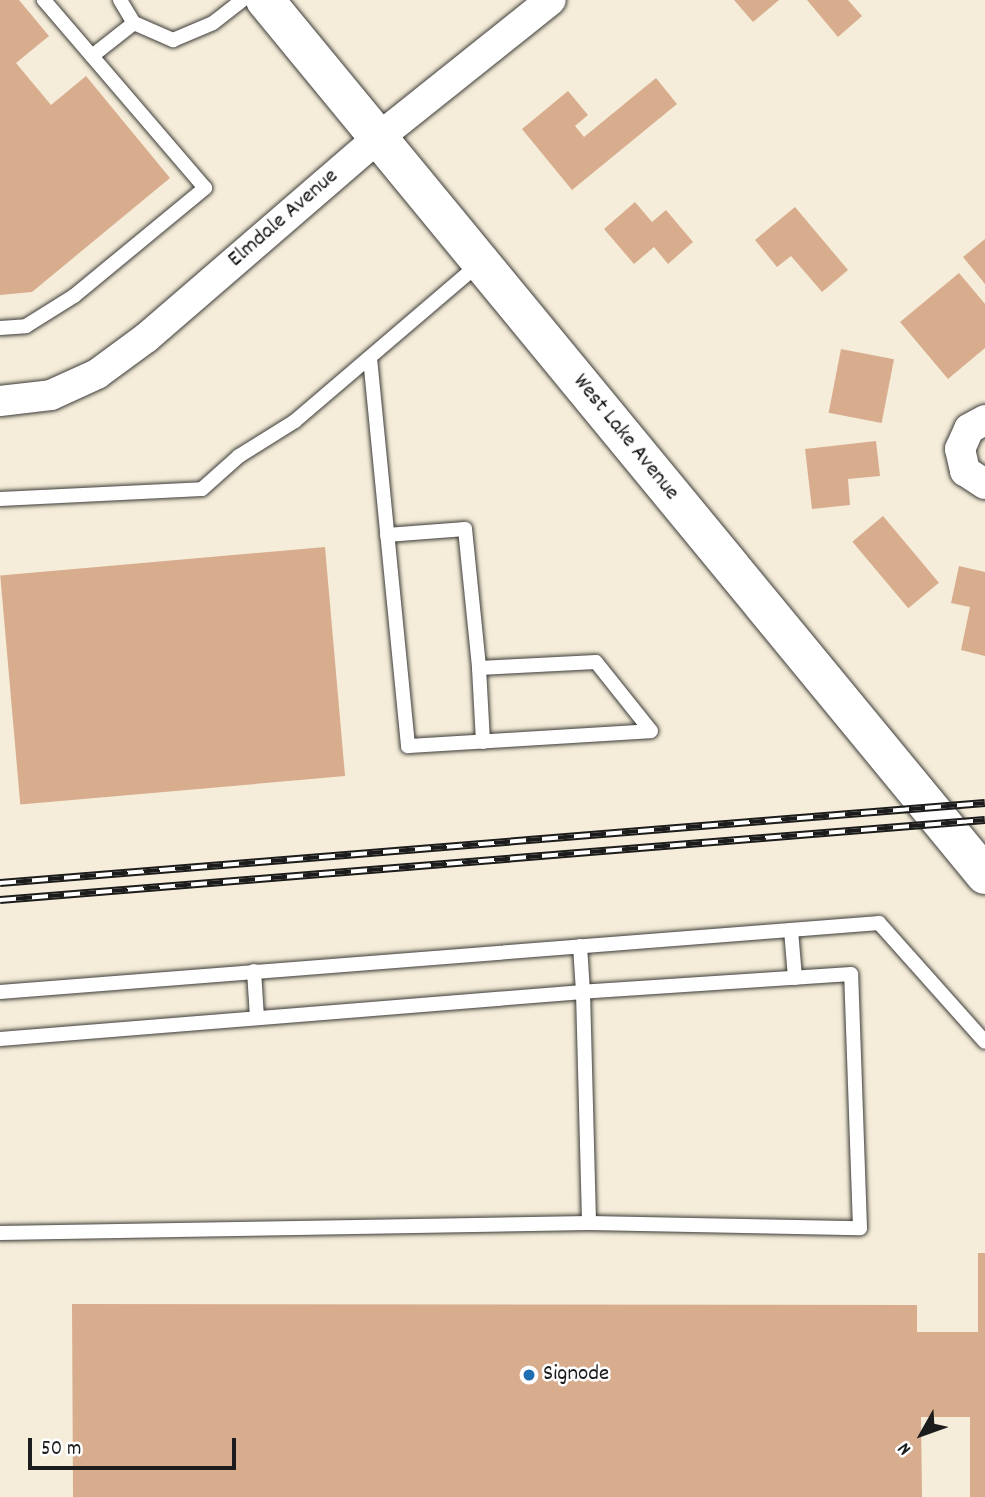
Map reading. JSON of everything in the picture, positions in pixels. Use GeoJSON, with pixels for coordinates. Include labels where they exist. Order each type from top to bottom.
{"type":"FeatureCollection","features":[{"type":"Feature","properties":{"kind":"street","name":"West Lake Avenue"},"geometry":{"type":"LineString","coordinates":[[265,0],[985,875]]}},
{"type":"Feature","properties":{"kind":"street","name":"Elmdale Avenue"},"geometry":{"type":"LineString","coordinates":[[0,401],[51,395],[97,374],[146,338],[379,138],[551,0]]}},
{"type":"Feature","properties":{"kind":"street"},"geometry":{"type":"LineString","coordinates":[[985,420],[969,429],[960,449],[965,471],[985,484]]}},
{"type":"Feature","properties":{"kind":"lane"},"geometry":{"type":"LineString","coordinates":[[0,328],[26,326],[74,296],[205,188],[44,0]]}},
{"type":"Feature","properties":{"kind":"lane"},"geometry":{"type":"LineString","coordinates":[[120,0],[134,23],[173,40],[213,23],[242,0]]}},
{"type":"Feature","properties":{"kind":"lane"},"geometry":{"type":"LineString","coordinates":[[92,56],[134,23]]}},
{"type":"Feature","properties":{"kind":"lane"},"geometry":{"type":"LineString","coordinates":[[0,499],[202,489],[239,456],[295,421],[481,262]]}},
{"type":"Feature","properties":{"kind":"lane"},"geometry":{"type":"LineString","coordinates":[[370,358],[408,746],[651,731],[596,662],[479,668]]}},
{"type":"Feature","properties":{"kind":"lane"},"geometry":{"type":"LineString","coordinates":[[387,535],[465,529],[479,668],[483,742]]}},
{"type":"Feature","properties":{"kind":"lane"},"geometry":{"type":"LineString","coordinates":[[0,992],[879,923],[985,1042]]}},
{"type":"Feature","properties":{"kind":"lane"},"geometry":{"type":"LineString","coordinates":[[791,930],[795,978]]}},
{"type":"Feature","properties":{"kind":"lane"},"geometry":{"type":"LineString","coordinates":[[580,946],[589,1223]]}},
{"type":"Feature","properties":{"kind":"lane"},"geometry":{"type":"LineString","coordinates":[[254,971],[257,1018]]}},
{"type":"Feature","properties":{"kind":"lane"},"geometry":{"type":"LineString","coordinates":[[0,1039],[583,992],[851,974],[860,1228],[589,1223],[0,1233]]}},
{"type":"Feature","properties":{"kind":"building"},"geometry":{"type":"Polygon","coordinates":[[[0,0],[19,0],[49,36],[16,63],[51,105],[86,76],[170,178],[32,292],[0,295],[0,0]]]}},
{"type":"Feature","properties":{"kind":"building"},"geometry":{"type":"Polygon","coordinates":[[[734,0],[779,0],[753,22],[734,0]]]}},
{"type":"Feature","properties":{"kind":"building"},"geometry":{"type":"Polygon","coordinates":[[[807,0],[848,0],[862,16],[838,37],[807,0]]]}},
{"type":"Feature","properties":{"kind":"building"},"geometry":{"type":"Polygon","coordinates":[[[656,78],[677,104],[572,190],[522,129],[568,91],[588,115],[575,126],[584,137],[656,78]]]}},
{"type":"Feature","properties":{"kind":"building"},"geometry":{"type":"Polygon","coordinates":[[[635,202],[652,222],[666,210],[693,242],[668,264],[654,247],[634,264],[604,229],[635,202]]]}},
{"type":"Feature","properties":{"kind":"building"},"geometry":{"type":"Polygon","coordinates":[[[795,207],[848,270],[822,292],[791,256],[777,267],[755,240],[795,207]]]}},
{"type":"Feature","properties":{"kind":"building"},"geometry":{"type":"Polygon","coordinates":[[[985,239],[985,284],[963,257],[985,239]]]}},
{"type":"Feature","properties":{"kind":"building"},"geometry":{"type":"Polygon","coordinates":[[[959,273],[985,304],[985,348],[948,379],[900,322],[959,273]]]}},
{"type":"Feature","properties":{"kind":"building"},"geometry":{"type":"Polygon","coordinates":[[[841,349],[894,359],[882,423],[829,413],[841,349]]]}},
{"type":"Feature","properties":{"kind":"building"},"geometry":{"type":"Polygon","coordinates":[[[876,441],[880,476],[848,479],[850,505],[812,509],[805,449],[876,441]]]}},
{"type":"Feature","properties":{"kind":"building"},"geometry":{"type":"Polygon","coordinates":[[[883,516],[939,583],[908,608],[852,542],[883,516]]]}},
{"type":"Feature","properties":{"kind":"building"},"geometry":{"type":"Polygon","coordinates":[[[325,547],[345,776],[20,805],[0,575],[325,547]]]}},
{"type":"Feature","properties":{"kind":"building"},"geometry":{"type":"Polygon","coordinates":[[[959,566],[985,572],[985,656],[961,650],[970,607],[951,603],[959,566]]]}},
{"type":"Feature","properties":{"kind":"building","name":"Signode"},"geometry":{"type":"Polygon","coordinates":[[[978,1253],[985,1253],[985,1497],[970,1497],[970,1417],[921,1417],[922,1497],[73,1497],[72,1304],[917,1305],[917,1332],[978,1332],[978,1253]]]}},
{"type":"Feature","properties":{"kind":"railway"},"geometry":{"type":"LineString","coordinates":[[0,883],[985,803]]}},
{"type":"Feature","properties":{"kind":"railway"},"geometry":{"type":"LineString","coordinates":[[0,900],[985,820]]}},
{"type":"Feature","properties":{"kind":"place","name":"Signode"},"geometry":{"type":"Point","coordinates":[529,1375]}}]}
